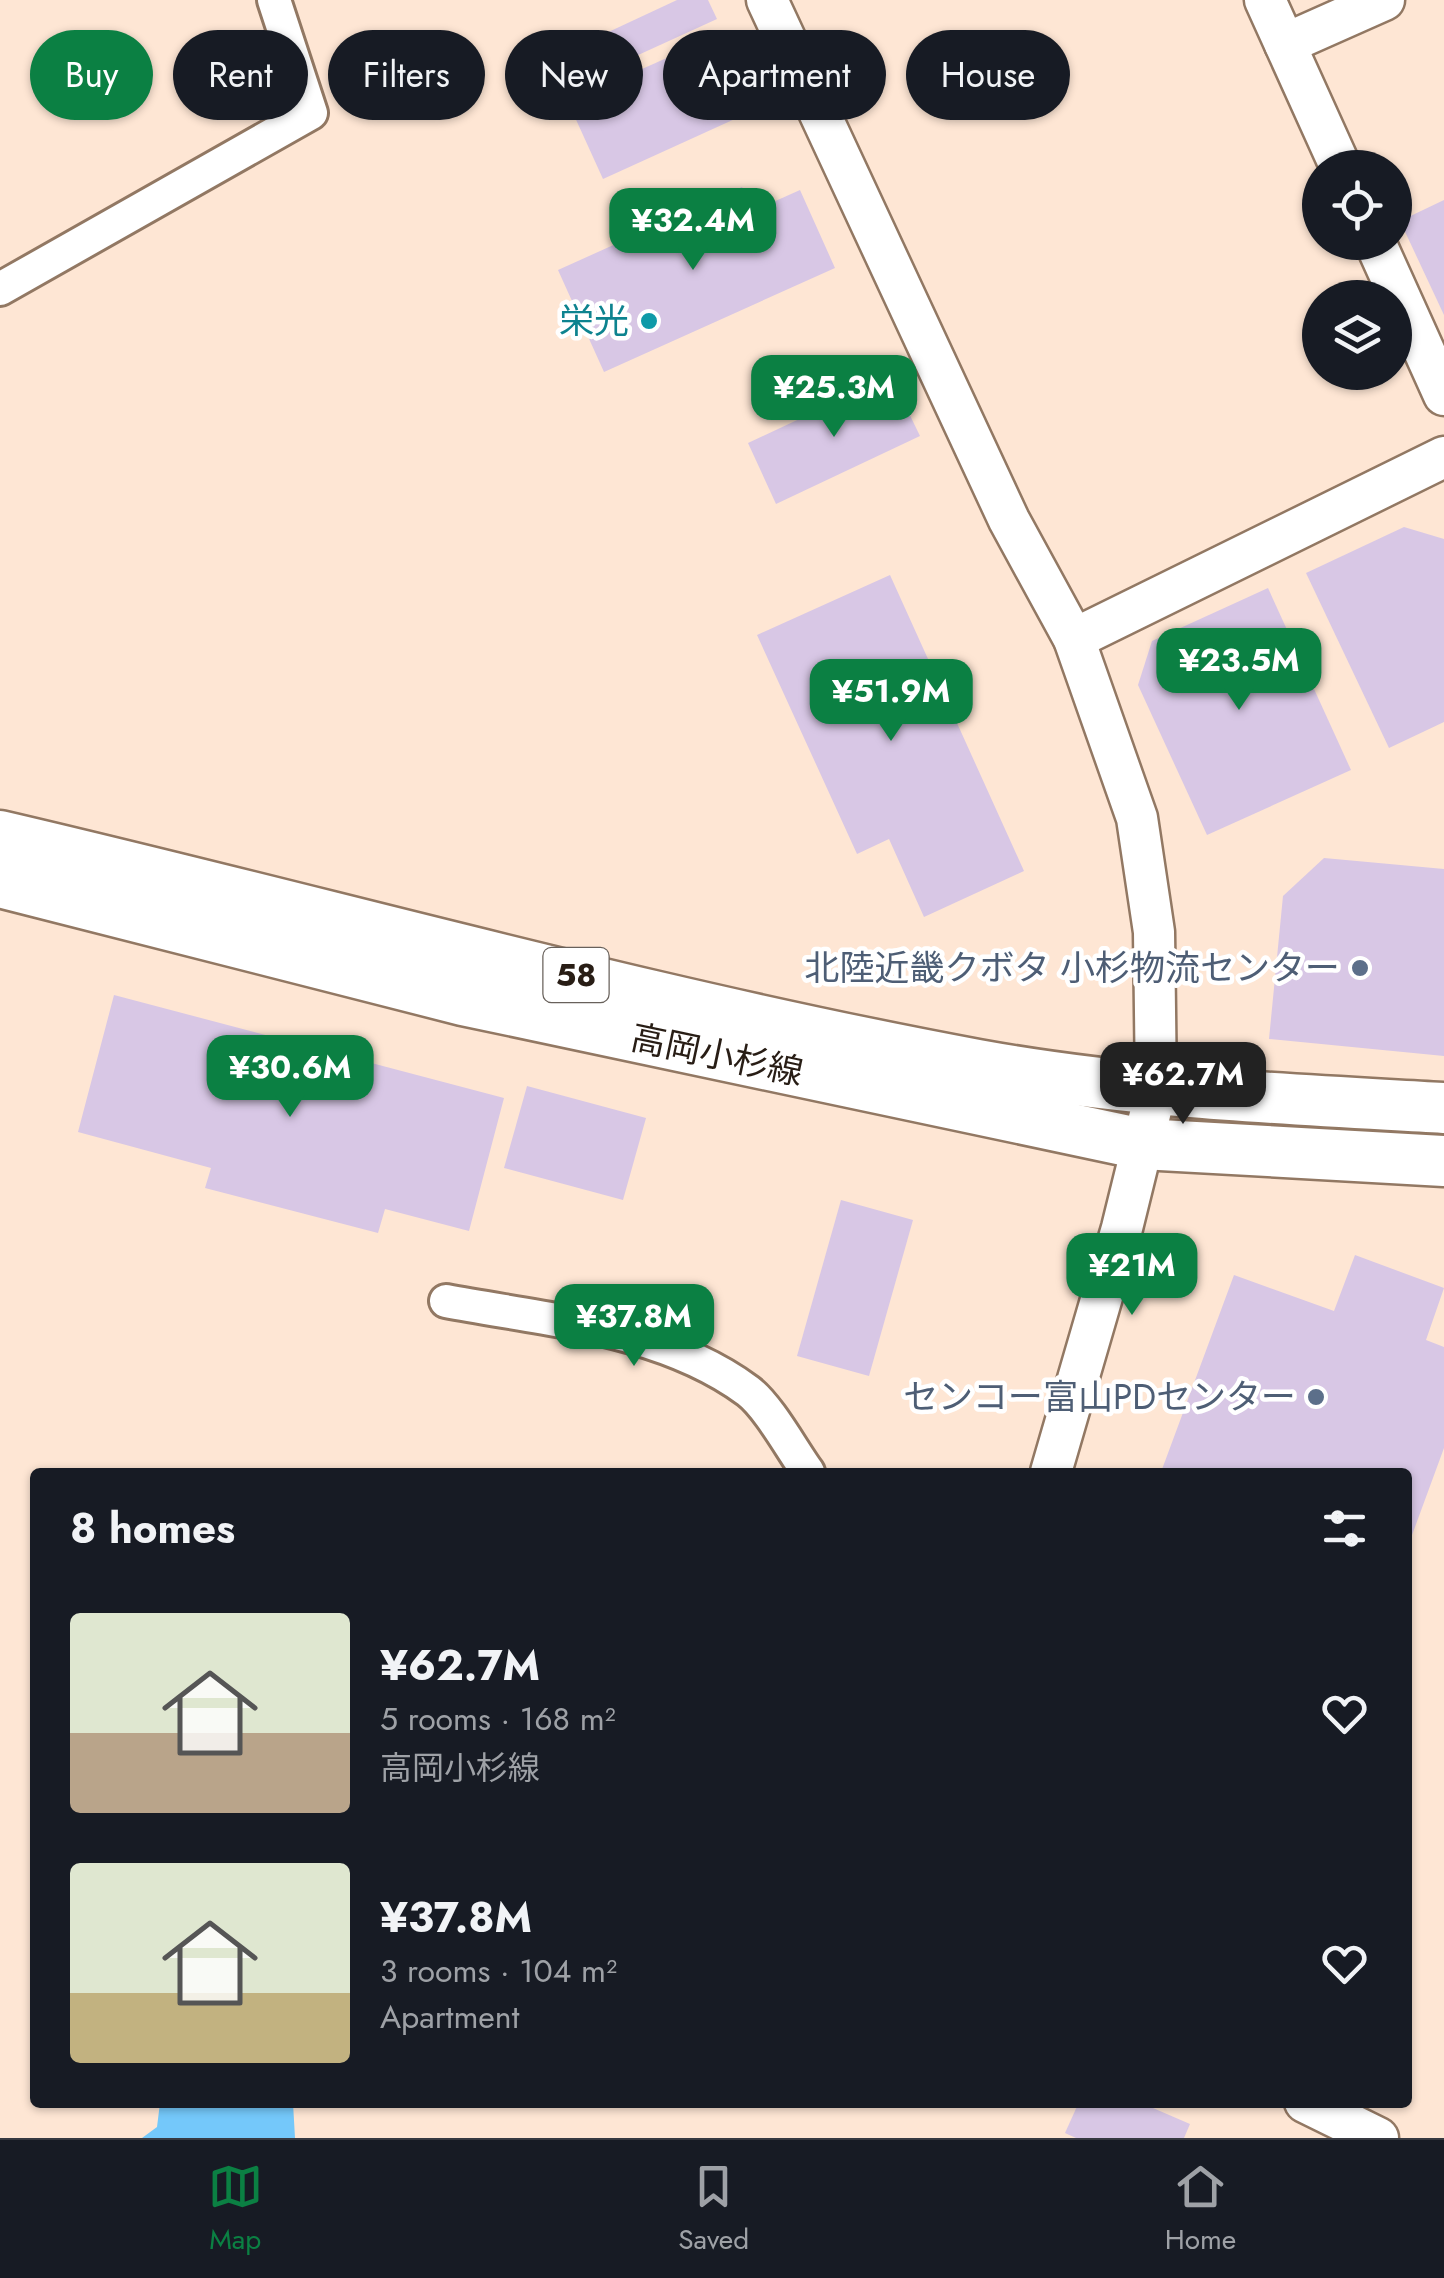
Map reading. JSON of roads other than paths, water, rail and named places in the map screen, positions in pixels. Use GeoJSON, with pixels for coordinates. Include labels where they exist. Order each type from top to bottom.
{"type":"FeatureCollection","features":[{"type":"Feature","properties":{"kind":"main road","name":"高岡小杉線"},"geometry":{"type":"LineString","coordinates":[[0,836],[750,1018],[980,1066],[1156,1090],[1444,1108]]}},
{"type":"Feature","properties":{"kind":"main road","name":"高岡小杉線"},"geometry":{"type":"LineString","coordinates":[[0,882],[463,1000],[1142,1144],[1444,1161]]}},
{"type":"Feature","properties":{"kind":"street"},"geometry":{"type":"LineString","coordinates":[[0,289],[311,113],[274,0]]}},
{"type":"Feature","properties":{"kind":"street"},"geometry":{"type":"LineString","coordinates":[[767,0],[1009,520],[1074,639],[1136,818],[1154,932],[1156,1090],[1122,1228],[1052,1468]]}},
{"type":"Feature","properties":{"kind":"street"},"geometry":{"type":"LineString","coordinates":[[1265,0],[1333,150]]}},
{"type":"Feature","properties":{"kind":"street"},"geometry":{"type":"LineString","coordinates":[[1285,44],[1384,0]]}},
{"type":"Feature","properties":{"kind":"street"},"geometry":{"type":"LineString","coordinates":[[1383,260],[1444,395]]}},
{"type":"Feature","properties":{"kind":"street"},"geometry":{"type":"LineString","coordinates":[[1074,639],[1444,456]]}},
{"type":"Feature","properties":{"kind":"street"},"geometry":{"type":"LineString","coordinates":[[446,1300],[642,1339],[689,1358],[751,1393],[805,1468]]}},
{"type":"Feature","properties":{"kind":"street"},"geometry":{"type":"LineString","coordinates":[[1317,2108],[1378,2138]]}},
{"type":"Feature","properties":{"kind":"water"},"geometry":{"type":"Polygon","coordinates":[[[159,2108],[293,2108],[295,2138],[142,2138],[157,2127],[159,2108]]]}},
{"type":"Feature","properties":{"kind":"place","name":"栄光"},"geometry":{"type":"Point","coordinates":[649,321]}},
{"type":"Feature","properties":{"kind":"place","name":"北陸近畿クボタ 小杉物流センター"},"geometry":{"type":"Point","coordinates":[1360,968]}},
{"type":"Feature","properties":{"kind":"place","name":"センコー富山PDセンター"},"geometry":{"type":"Point","coordinates":[1316,1397]}}]}
